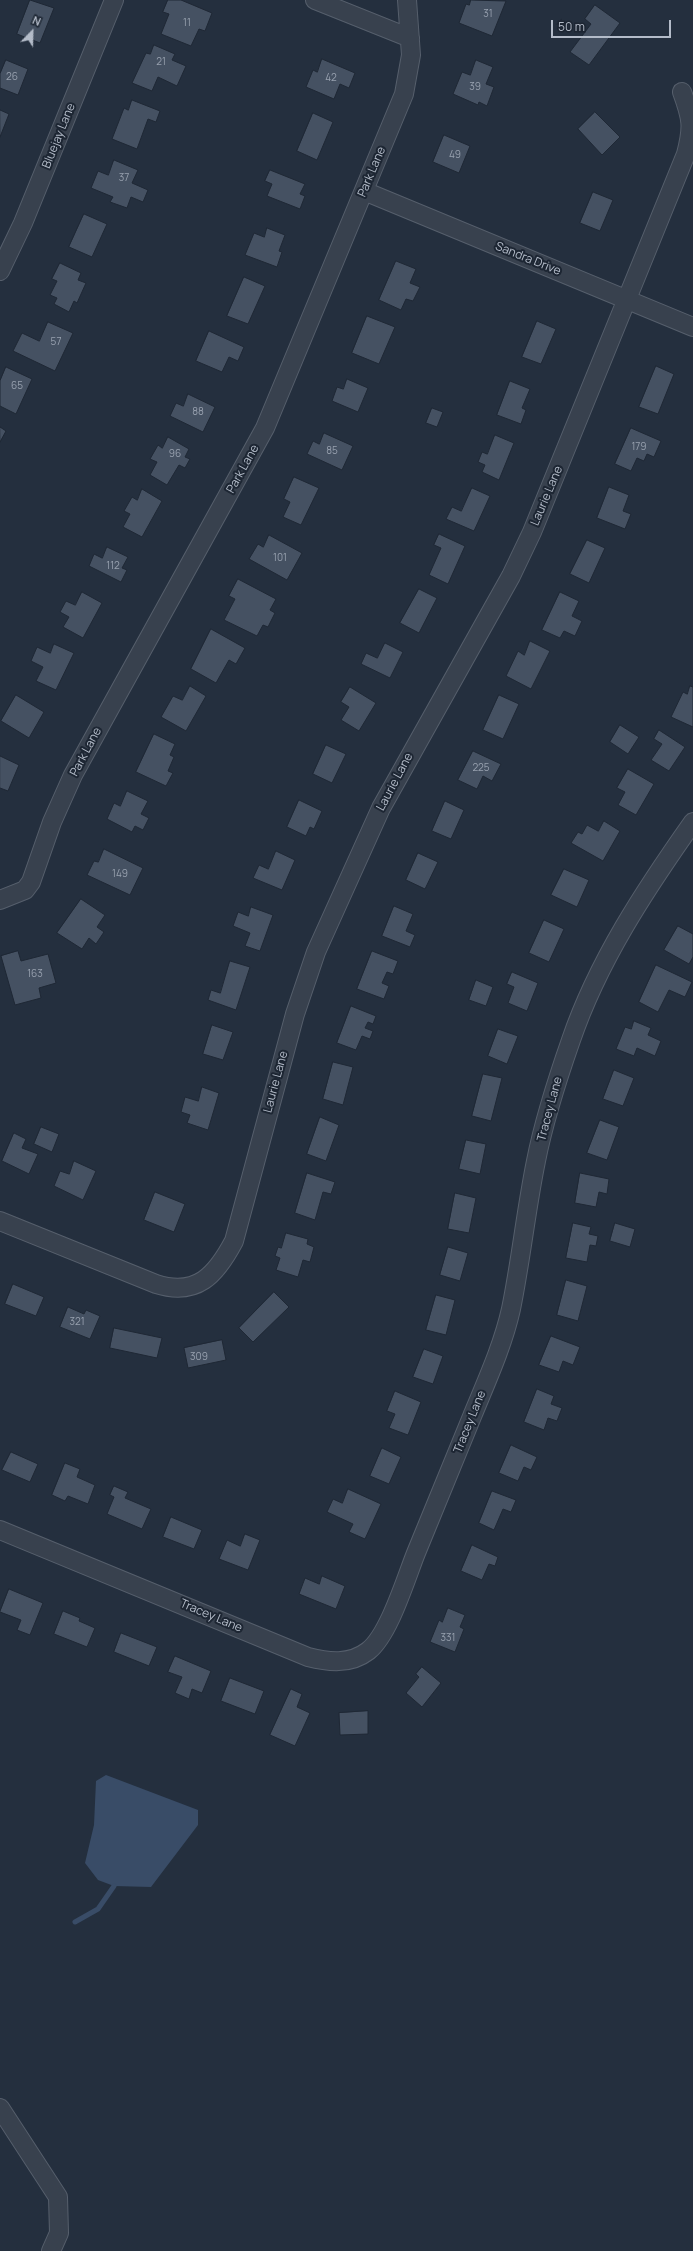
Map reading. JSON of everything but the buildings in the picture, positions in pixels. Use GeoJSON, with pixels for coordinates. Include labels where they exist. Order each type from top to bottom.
{"type":"FeatureCollection","features":[{"type":"Feature","properties":{"kind":"street","name":"Bluejay Lane"},"geometry":{"type":"LineString","coordinates":[[0,271],[23,223],[114,0]]}},
{"type":"Feature","properties":{"kind":"street"},"geometry":{"type":"LineString","coordinates":[[315,0],[410,38]]}},
{"type":"Feature","properties":{"kind":"street","name":"Park Lane"},"geometry":{"type":"LineString","coordinates":[[0,900],[25,890],[31,882],[52,822],[73,775],[265,428],[404,94],[410,68],[410,38],[407,0]]}},
{"type":"Feature","properties":{"kind":"street","name":"Laurie Lane"},"geometry":{"type":"LineString","coordinates":[[0,1221],[156,1284],[171,1288],[188,1288],[199,1283],[208,1278],[221,1263],[234,1241],[295,1014],[319,946],[364,843],[396,780],[520,558],[628,300],[686,154],[692,133],[690,116],[682,92]]}},
{"type":"Feature","properties":{"kind":"street","name":"Sandra Drive"},"geometry":{"type":"LineString","coordinates":[[364,191],[693,327]]}},
{"type":"Feature","properties":{"kind":"street","name":"Tracey Lane"},"geometry":{"type":"LineString","coordinates":[[0,1530],[308,1657],[324,1661],[337,1662],[354,1659],[366,1653],[375,1645],[383,1634],[402,1588],[488,1378],[505,1328],[510,1309],[520,1245],[544,1124],[572,1037],[593,988],[633,910],[693,822]]}},
{"type":"Feature","properties":{"kind":"street"},"geometry":{"type":"LineString","coordinates":[[0,2108],[58,2197],[59,2233],[52,2251]]}},
{"type":"Feature","properties":{"kind":"water"},"geometry":{"type":"Polygon","coordinates":[[[106,1775],[198,1810],[198,1825],[151,1887],[114,1886],[98,1880],[85,1863],[94,1825],[96,1781],[106,1775]]]}},
{"type":"Feature","properties":{"kind":"waterway"},"geometry":{"type":"LineString","coordinates":[[75,1922],[98,1909],[114,1886]]}}]}
